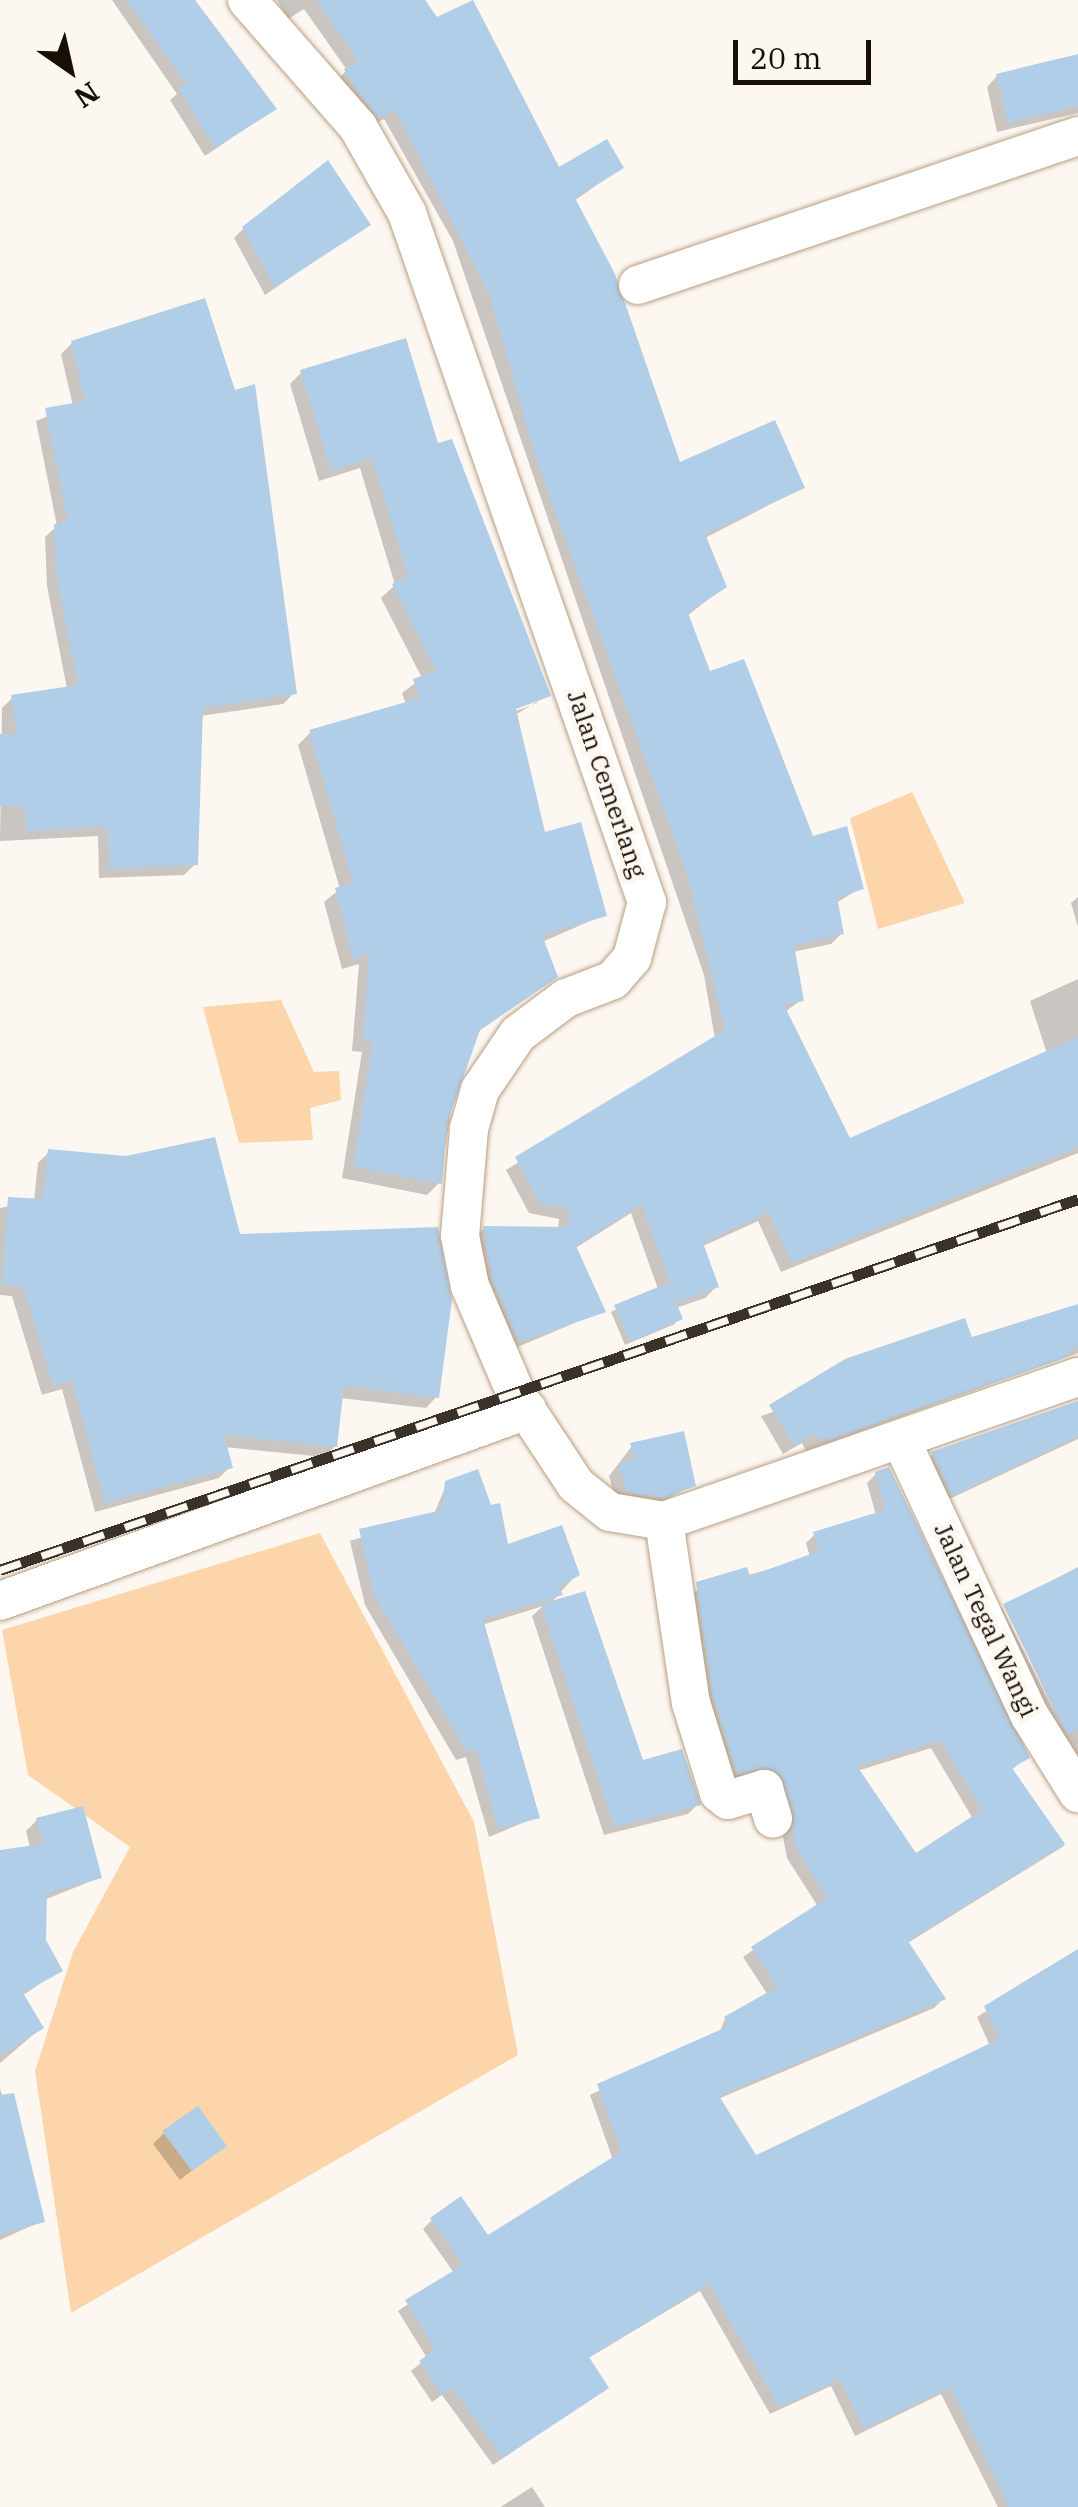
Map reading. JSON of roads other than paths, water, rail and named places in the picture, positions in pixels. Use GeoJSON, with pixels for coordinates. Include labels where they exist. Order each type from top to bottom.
{"type":"FeatureCollection","features":[{"type":"Feature","properties":{"kind":"street","name":"Jalan Cemerlang"},"geometry":{"type":"LineString","coordinates":[[247,0],[358,127],[407,213],[647,902],[632,958],[613,980],[566,998],[518,1034],[480,1090],[469,1129],[459,1204],[470,1286],[526,1410],[576,1485],[610,1512],[664,1521],[902,1442],[1078,1377]]}},
{"type":"Feature","properties":{"kind":"street"},"geometry":{"type":"LineString","coordinates":[[638,285],[1078,136]]}},
{"type":"Feature","properties":{"kind":"street"},"geometry":{"type":"LineString","coordinates":[[0,1602],[526,1410]]}},
{"type":"Feature","properties":{"kind":"street","name":"Jalan Tegal Wangi"},"geometry":{"type":"LineString","coordinates":[[902,1442],[1030,1716],[1078,1793]]}},
{"type":"Feature","properties":{"kind":"street"},"geometry":{"type":"LineString","coordinates":[[664,1521],[692,1702],[718,1792],[728,1800],[764,1790],[773,1819]]}},
{"type":"Feature","properties":{"kind":"railway"},"geometry":{"type":"LineString","coordinates":[[0,1570],[1078,1199]]}}]}
